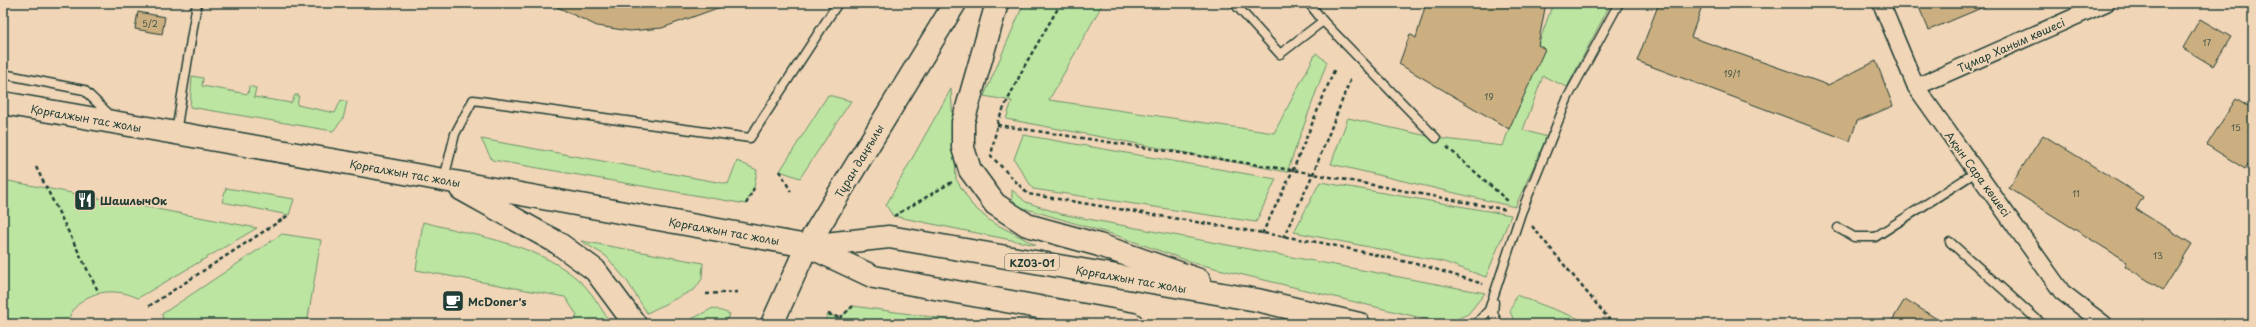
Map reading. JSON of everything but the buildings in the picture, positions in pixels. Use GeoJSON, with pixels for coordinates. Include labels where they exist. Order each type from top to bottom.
{"type":"FeatureCollection","features":[{"type":"Feature","properties":{"kind":"main road","name":"Тұран даңғылы"},"geometry":{"type":"LineString","coordinates":[[772,324],[807,246],[955,3]]}},
{"type":"Feature","properties":{"kind":"main road"},"geometry":{"type":"LineString","coordinates":[[998,3],[963,122],[963,148],[970,170],[995,204],[1027,225],[1099,245],[1257,300]]}},
{"type":"Feature","properties":{"kind":"main road","name":"Қорғалжын тас жолы"},"geometry":{"type":"LineString","coordinates":[[3,104],[444,180],[807,246],[874,277],[1132,324]]}},
{"type":"Feature","properties":{"kind":"main road"},"geometry":{"type":"LineString","coordinates":[[444,180],[558,243],[595,270],[635,324]]}},
{"type":"Feature","properties":{"kind":"main road","name":"Қорғалжын тас жолы"},"geometry":{"type":"LineString","coordinates":[[807,246],[889,238],[1257,300],[1359,324]]}},
{"type":"Feature","properties":{"kind":"street","name":"Ақын Сара көшесі"},"geometry":{"type":"LineString","coordinates":[[1881,3],[1916,87],[2062,292],[2104,324]]}},
{"type":"Feature","properties":{"kind":"street","name":"Тұмар Ханым көшесі"},"geometry":{"type":"LineString","coordinates":[[1916,87],[2106,3]]}},
{"type":"Feature","properties":{"kind":"lane"},"geometry":{"type":"LineString","coordinates":[[175,134],[197,3]]}},
{"type":"Feature","properties":{"kind":"lane"},"geometry":{"type":"LineString","coordinates":[[444,180],[455,134],[473,100],[750,138],[838,3]]}},
{"type":"Feature","properties":{"kind":"lane"},"geometry":{"type":"LineString","coordinates":[[1234,3],[1280,54],[1323,21]]}},
{"type":"Feature","properties":{"kind":"lane"},"geometry":{"type":"LineString","coordinates":[[1309,3],[1323,21],[1436,138]]}},
{"type":"Feature","properties":{"kind":"lane"},"geometry":{"type":"LineString","coordinates":[[1476,324],[1489,310],[1521,213],[1568,97],[1619,3]]}},
{"type":"Feature","properties":{"kind":"lane"},"geometry":{"type":"LineString","coordinates":[[3,74],[84,90],[120,124]]}},
{"type":"Feature","properties":{"kind":"lane"},"geometry":{"type":"LineString","coordinates":[[1838,228],[1854,237],[1875,237],[1976,172]]}},
{"type":"Feature","properties":{"kind":"lane"},"geometry":{"type":"LineString","coordinates":[[1950,242],[2042,324]]}},
{"type":"Feature","properties":{"kind":"lane"},"geometry":{"type":"LineString","coordinates":[[1495,291],[1493,313],[1498,324]]}},
{"type":"Feature","properties":{"kind":"path"},"geometry":{"type":"LineString","coordinates":[[1061,3],[1025,65],[997,125],[991,156],[1028,194],[1283,238],[1323,243],[1424,266],[1495,291]]}},
{"type":"Feature","properties":{"kind":"path"},"geometry":{"type":"LineString","coordinates":[[1262,234],[1294,170],[1335,68]]}},
{"type":"Feature","properties":{"kind":"path"},"geometry":{"type":"LineString","coordinates":[[1283,238],[1313,174],[1351,78]]}},
{"type":"Feature","properties":{"kind":"path"},"geometry":{"type":"LineString","coordinates":[[997,125],[1294,170],[1521,213]]}},
{"type":"Feature","properties":{"kind":"path"},"geometry":{"type":"LineString","coordinates":[[36,167],[99,293]]}},
{"type":"Feature","properties":{"kind":"path"},"geometry":{"type":"LineString","coordinates":[[780,171],[791,192]]}},
{"type":"Feature","properties":{"kind":"path"},"geometry":{"type":"LineString","coordinates":[[894,216],[956,179]]}},
{"type":"Feature","properties":{"kind":"path"},"geometry":{"type":"LineString","coordinates":[[746,204],[754,188]]}},
{"type":"Feature","properties":{"kind":"path"},"geometry":{"type":"LineString","coordinates":[[149,306],[289,215]]}},
{"type":"Feature","properties":{"kind":"path"},"geometry":{"type":"LineString","coordinates":[[706,294],[737,292]]}},
{"type":"Feature","properties":{"kind":"path"},"geometry":{"type":"LineString","coordinates":[[840,318],[853,306]]}},
{"type":"Feature","properties":{"kind":"path"},"geometry":{"type":"LineString","coordinates":[[828,314],[840,318],[844,324]]}},
{"type":"Feature","properties":{"kind":"path"},"geometry":{"type":"LineString","coordinates":[[582,324],[612,320]]}},
{"type":"Feature","properties":{"kind":"green space"},"geometry":{"type":"Polygon","coordinates":[[[1024,3],[1103,3],[1049,100],[1274,133],[1316,53],[1327,62],[1287,172],[1006,119],[1012,101],[984,96],[1024,3]]]}},
{"type":"Feature","properties":{"kind":"green space"},"geometry":{"type":"Polygon","coordinates":[[[1553,3],[1611,3],[1567,87],[1543,76],[1523,130],[1547,137],[1515,207],[1331,164],[1348,118],[1436,138],[1503,146],[1553,3]]]}},
{"type":"Feature","properties":{"kind":"green space"},"geometry":{"type":"Polygon","coordinates":[[[192,76],[203,78],[202,86],[248,94],[249,86],[256,88],[254,97],[291,103],[295,95],[299,95],[297,105],[335,113],[341,100],[347,102],[343,119],[333,131],[190,107],[192,76]]]}},
{"type":"Feature","properties":{"kind":"green space"},"geometry":{"type":"Polygon","coordinates":[[[951,89],[956,179],[972,205],[990,221],[1036,245],[893,216],[886,205],[951,89]]]}},
{"type":"Feature","properties":{"kind":"green space"},"geometry":{"type":"Polygon","coordinates":[[[828,95],[851,101],[800,178],[780,171],[828,95]]]}},
{"type":"Feature","properties":{"kind":"green space"},"geometry":{"type":"Polygon","coordinates":[[[1023,135],[1276,179],[1256,222],[1033,189],[1014,159],[1023,135]]]}},
{"type":"Feature","properties":{"kind":"green space"},"geometry":{"type":"Polygon","coordinates":[[[481,139],[728,184],[737,161],[757,170],[754,188],[746,204],[492,160],[481,139]]]}},
{"type":"Feature","properties":{"kind":"green space"},"geometry":{"type":"Polygon","coordinates":[[[3,180],[257,228],[138,298],[117,292],[95,294],[86,298],[78,305],[71,313],[67,324],[3,324],[3,180]]]}},
{"type":"Feature","properties":{"kind":"green space"},"geometry":{"type":"Polygon","coordinates":[[[1320,182],[1511,215],[1486,277],[1444,262],[1294,232],[1320,182]]]}},
{"type":"Feature","properties":{"kind":"green space"},"geometry":{"type":"Polygon","coordinates":[[[226,188],[294,199],[289,215],[222,202],[226,188]]]}},
{"type":"Feature","properties":{"kind":"green space"},"geometry":{"type":"Polygon","coordinates":[[[1012,190],[1026,202],[1061,214],[1485,293],[1468,314],[1446,324],[1194,263],[1118,236],[1020,207],[1012,199],[1012,190]]]}},
{"type":"Feature","properties":{"kind":"green space"},"geometry":{"type":"Polygon","coordinates":[[[423,222],[509,244],[550,260],[585,286],[611,324],[573,324],[577,315],[565,297],[416,270],[423,222]]]}},
{"type":"Feature","properties":{"kind":"green space"},"geometry":{"type":"Polygon","coordinates":[[[282,234],[321,240],[307,324],[164,324],[162,314],[282,234]]]}},
{"type":"Feature","properties":{"kind":"green space"},"geometry":{"type":"Polygon","coordinates":[[[581,241],[703,263],[702,279],[695,289],[647,313],[627,281],[606,256],[581,241]]]}},
{"type":"Feature","properties":{"kind":"green space"},"geometry":{"type":"Polygon","coordinates":[[[1516,295],[1593,324],[1516,324],[1510,312],[1516,295]]]}},
{"type":"Feature","properties":{"kind":"green space"},"geometry":{"type":"Polygon","coordinates":[[[853,306],[960,321],[926,324],[823,324],[828,314],[840,318],[853,306]]]}},
{"type":"Feature","properties":{"kind":"green space"},"geometry":{"type":"Polygon","coordinates":[[[713,308],[730,314],[725,324],[682,324],[713,308]]]}},
{"type":"Feature","properties":{"kind":"place","name":"ШашлычОк"},"geometry":{"type":"Point","coordinates":[85,200]}},
{"type":"Feature","properties":{"kind":"place","name":"McDoner's"},"geometry":{"type":"Point","coordinates":[453,301]}}]}
